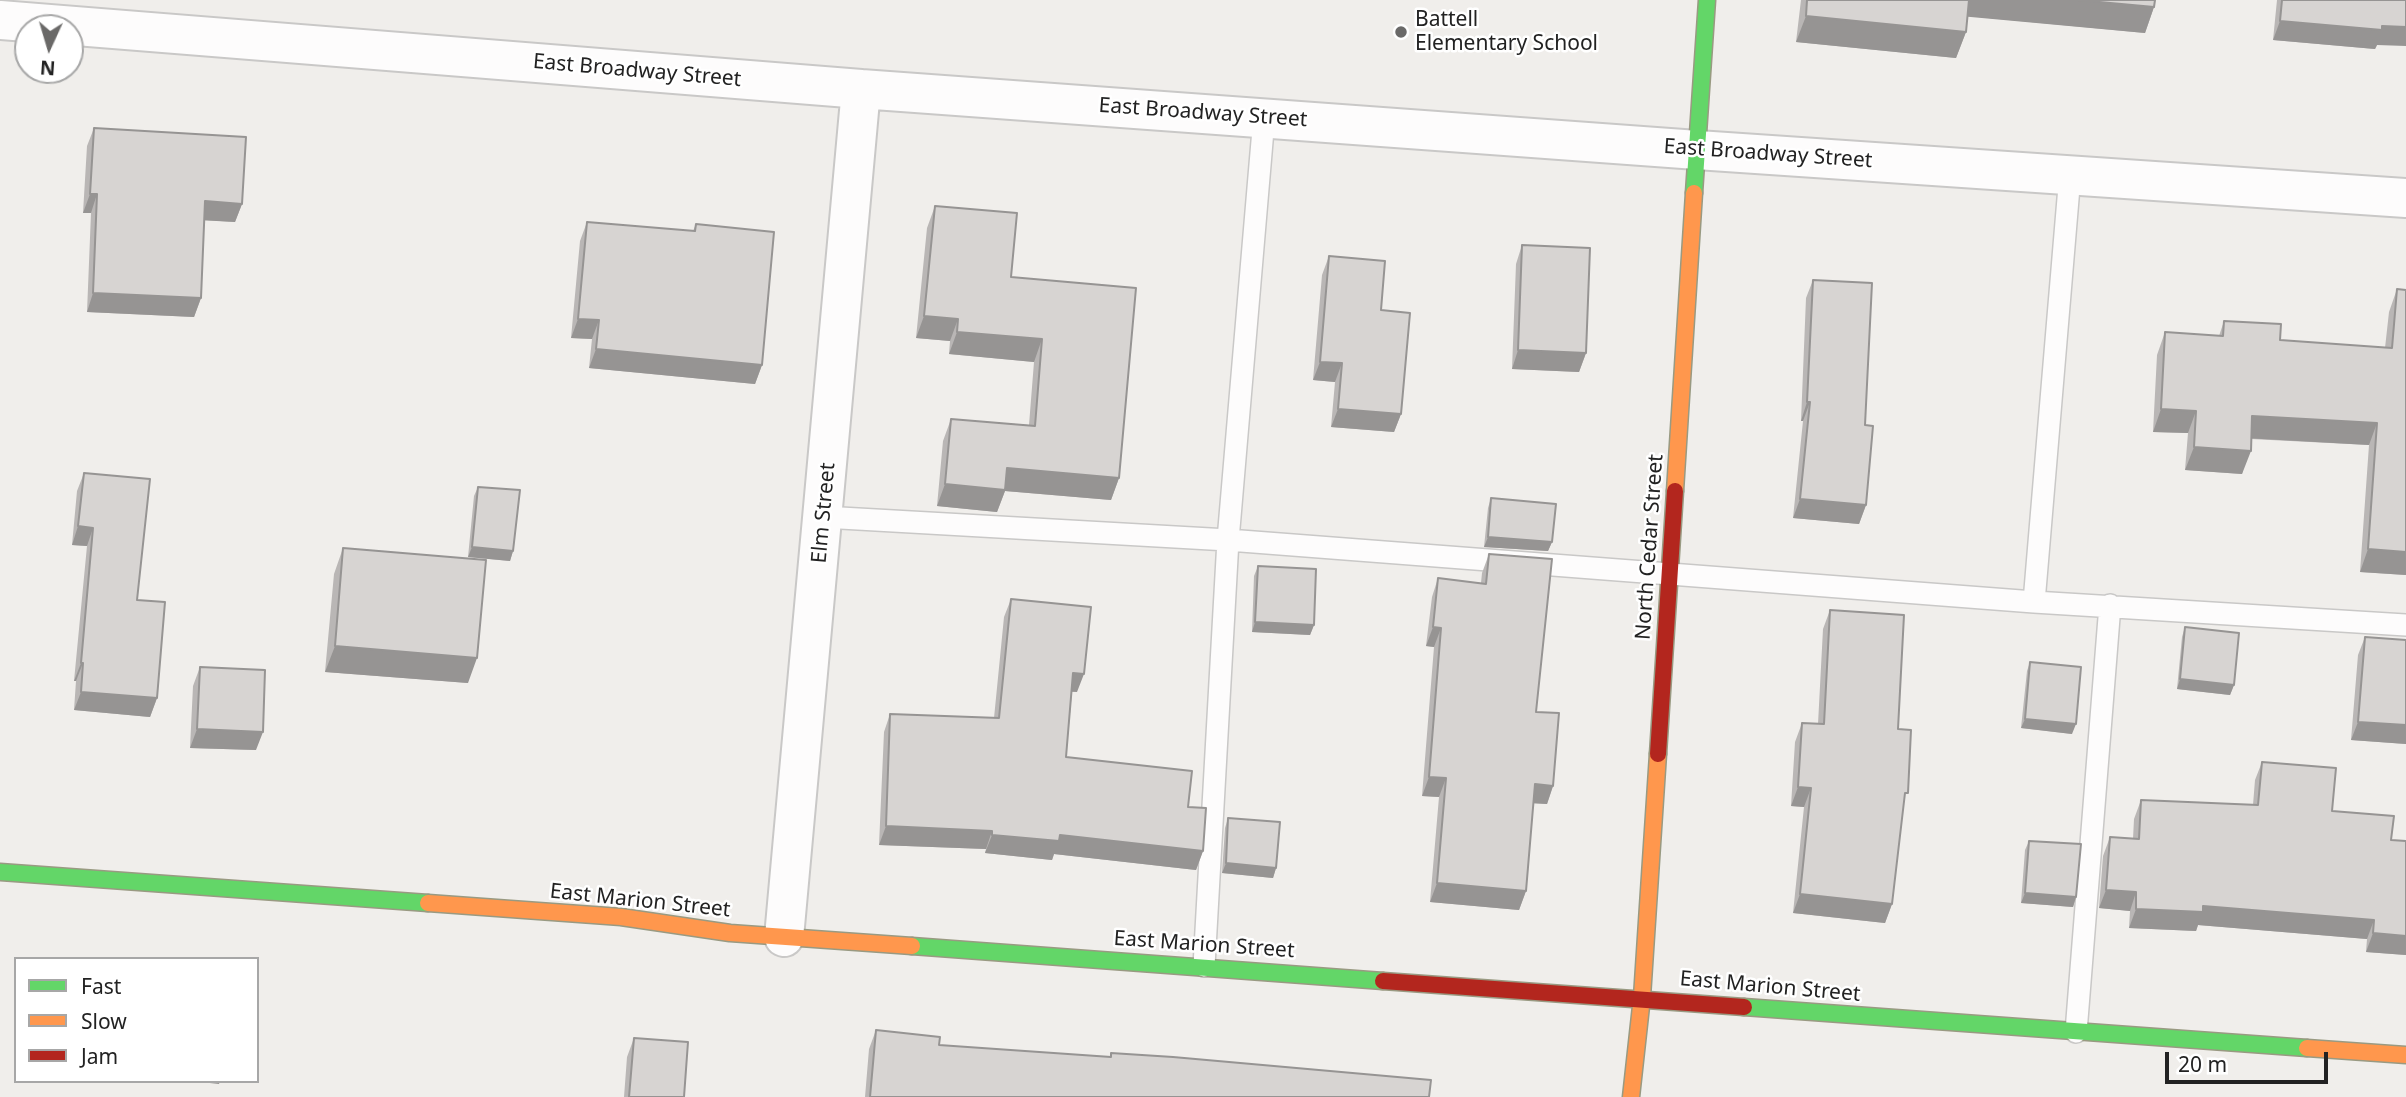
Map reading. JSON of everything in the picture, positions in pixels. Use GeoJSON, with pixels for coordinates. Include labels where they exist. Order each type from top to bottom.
{"type":"FeatureCollection","features":[{"type":"Feature","properties":{"kind":"street","name":"North Cedar Street"},"geometry":{"type":"LineString","coordinates":[[1631,1097],[1642,998],[1707,0]]}},
{"type":"Feature","properties":{"kind":"street","name":"East Broadway Street"},"geometry":{"type":"LineString","coordinates":[[0,20],[861,89],[2406,198]]}},
{"type":"Feature","properties":{"kind":"street","name":"Elm Street"},"geometry":{"type":"LineString","coordinates":[[784,937],[861,89]]}},
{"type":"Feature","properties":{"kind":"street","name":"East Marion Street"},"geometry":{"type":"LineString","coordinates":[[0,872],[621,917],[730,933],[2406,1055]]}},
{"type":"Feature","properties":{"kind":"lane"},"geometry":{"type":"LineString","coordinates":[[1204,966],[1228,540],[1264,118]]}},
{"type":"Feature","properties":{"kind":"lane"},"geometry":{"type":"LineString","coordinates":[[2034,602],[2070,175]]}},
{"type":"Feature","properties":{"kind":"lane"},"geometry":{"type":"LineString","coordinates":[[823,517],[1228,540],[2034,602],[2406,625]]}},
{"type":"Feature","properties":{"kind":"lane"},"geometry":{"type":"LineString","coordinates":[[2076,1032],[2110,605]]}},
{"type":"Feature","properties":{"kind":"building"},"geometry":{"type":"Polygon","coordinates":[[[1807,0],[1969,0],[1966,32],[1806,16],[1807,0]]]}},
{"type":"Feature","properties":{"kind":"building"},"geometry":{"type":"Polygon","coordinates":[[[2078,0],[2155,0],[2154,7],[2078,0]]]}},
{"type":"Feature","properties":{"kind":"building"},"geometry":{"type":"Polygon","coordinates":[[[2282,0],[2406,0],[2406,27],[2382,26],[2382,30],[2280,21],[2282,0]]]}},
{"type":"Feature","properties":{"kind":"building"},"geometry":{"type":"Polygon","coordinates":[[[94,128],[246,137],[242,204],[205,201],[201,298],[93,293],[97,194],[90,194],[94,128]]]}},
{"type":"Feature","properties":{"kind":"building"},"geometry":{"type":"Polygon","coordinates":[[[935,206],[1017,213],[1011,277],[1136,288],[1119,478],[1007,468],[1005,490],[945,484],[951,419],[1035,426],[1042,339],[957,332],[958,319],[924,316],[935,206]]]}},
{"type":"Feature","properties":{"kind":"building"},"geometry":{"type":"Polygon","coordinates":[[[587,222],[695,231],[696,224],[774,232],[762,365],[596,349],[599,320],[578,319],[587,222]]]}},
{"type":"Feature","properties":{"kind":"building"},"geometry":{"type":"Polygon","coordinates":[[[1522,245],[1590,248],[1586,353],[1518,350],[1522,245]]]}},
{"type":"Feature","properties":{"kind":"building"},"geometry":{"type":"Polygon","coordinates":[[[1329,256],[1385,261],[1381,310],[1410,313],[1401,414],[1338,409],[1342,363],[1320,362],[1329,256]]]}},
{"type":"Feature","properties":{"kind":"building"},"geometry":{"type":"Polygon","coordinates":[[[1813,280],[1872,283],[1865,425],[1873,426],[1866,505],[1800,499],[1810,402],[1807,402],[1813,280]]]}},
{"type":"Feature","properties":{"kind":"building"},"geometry":{"type":"Polygon","coordinates":[[[2397,289],[2406,290],[2406,552],[2368,549],[2377,423],[2252,416],[2251,451],[2194,447],[2196,411],[2161,409],[2165,332],[2223,336],[2224,321],[2281,324],[2280,340],[2392,348],[2397,289]]]}},
{"type":"Feature","properties":{"kind":"building"},"geometry":{"type":"Polygon","coordinates":[[[84,473],[150,479],[137,600],[165,602],[157,698],[81,692],[81,663],[93,528],[78,526],[84,473]]]}},
{"type":"Feature","properties":{"kind":"building"},"geometry":{"type":"Polygon","coordinates":[[[478,487],[520,490],[513,551],[472,547],[478,487]]]}},
{"type":"Feature","properties":{"kind":"building"},"geometry":{"type":"Polygon","coordinates":[[[1491,498],[1556,504],[1552,542],[1488,537],[1491,498]]]}},
{"type":"Feature","properties":{"kind":"building"},"geometry":{"type":"Polygon","coordinates":[[[343,548],[486,560],[477,658],[335,646],[343,548]]]}},
{"type":"Feature","properties":{"kind":"building"},"geometry":{"type":"Polygon","coordinates":[[[1489,554],[1552,559],[1536,712],[1559,713],[1553,786],[1535,784],[1526,891],[1437,883],[1446,778],[1429,777],[1441,628],[1433,627],[1438,578],[1486,584],[1489,554]]]}},
{"type":"Feature","properties":{"kind":"building"},"geometry":{"type":"Polygon","coordinates":[[[1258,566],[1316,569],[1314,625],[1255,622],[1258,566]]]}},
{"type":"Feature","properties":{"kind":"building"},"geometry":{"type":"Polygon","coordinates":[[[1011,599],[1091,607],[1084,674],[1073,673],[1066,757],[1192,771],[1188,807],[1206,808],[1203,851],[1060,835],[1059,841],[992,835],[992,831],[886,826],[890,714],[999,718],[1011,599]]]}},
{"type":"Feature","properties":{"kind":"building"},"geometry":{"type":"Polygon","coordinates":[[[1830,610],[1904,615],[1898,729],[1911,730],[1908,793],[1905,793],[1892,904],[1800,894],[1811,788],[1798,787],[1802,723],[1824,724],[1830,610]]]}},
{"type":"Feature","properties":{"kind":"building"},"geometry":{"type":"Polygon","coordinates":[[[2185,627],[2239,633],[2234,685],[2180,679],[2185,627]]]}},
{"type":"Feature","properties":{"kind":"building"},"geometry":{"type":"Polygon","coordinates":[[[2365,637],[2406,640],[2406,725],[2358,722],[2365,637]]]}},
{"type":"Feature","properties":{"kind":"building"},"geometry":{"type":"Polygon","coordinates":[[[2030,662],[2081,667],[2076,724],[2025,719],[2030,662]]]}},
{"type":"Feature","properties":{"kind":"building"},"geometry":{"type":"Polygon","coordinates":[[[200,667],[265,670],[263,732],[197,729],[200,667]]]}},
{"type":"Feature","properties":{"kind":"building"},"geometry":{"type":"Polygon","coordinates":[[[2262,762],[2336,768],[2332,811],[2394,816],[2391,840],[2406,841],[2406,936],[2373,933],[2374,920],[2203,906],[2203,912],[2136,909],[2136,892],[2106,890],[2110,837],[2139,839],[2141,800],[2258,805],[2262,762]]]}},
{"type":"Feature","properties":{"kind":"building"},"geometry":{"type":"Polygon","coordinates":[[[1228,818],[1280,822],[1276,868],[1226,863],[1228,818]]]}},
{"type":"Feature","properties":{"kind":"building"},"geometry":{"type":"Polygon","coordinates":[[[2029,841],[2081,844],[2076,897],[2025,893],[2029,841]]]}},
{"type":"Feature","properties":{"kind":"building"},"geometry":{"type":"Polygon","coordinates":[[[876,1030],[940,1037],[939,1045],[1111,1057],[1111,1053],[1173,1057],[1431,1080],[1429,1097],[870,1097],[876,1030]]]}},
{"type":"Feature","properties":{"kind":"building"},"geometry":{"type":"Polygon","coordinates":[[[634,1038],[688,1042],[684,1097],[629,1097],[634,1038]]]}},
{"type":"Feature","properties":{"kind":"traffic: fast"},"geometry":{"type":"LineString","coordinates":[[1694,193],[1707,0]]}},
{"type":"Feature","properties":{"kind":"traffic: fast"},"geometry":{"type":"LineString","coordinates":[[0,872],[428,903]]}},
{"type":"Feature","properties":{"kind":"traffic: fast"},"geometry":{"type":"LineString","coordinates":[[912,946],[1383,981]]}},
{"type":"Feature","properties":{"kind":"traffic: fast"},"geometry":{"type":"LineString","coordinates":[[1744,1007],[2307,1048]]}},
{"type":"Feature","properties":{"kind":"traffic: slow"},"geometry":{"type":"LineString","coordinates":[[1675,491],[1694,193]]}},
{"type":"Feature","properties":{"kind":"traffic: slow"},"geometry":{"type":"LineString","coordinates":[[1631,1097],[1642,997],[1658,754]]}},
{"type":"Feature","properties":{"kind":"traffic: slow"},"geometry":{"type":"LineString","coordinates":[[428,903],[621,917],[730,933],[912,946]]}},
{"type":"Feature","properties":{"kind":"traffic: slow"},"geometry":{"type":"LineString","coordinates":[[2307,1048],[2406,1055]]}},
{"type":"Feature","properties":{"kind":"traffic: jam"},"geometry":{"type":"LineString","coordinates":[[1658,754],[1675,491]]}},
{"type":"Feature","properties":{"kind":"traffic: jam"},"geometry":{"type":"LineString","coordinates":[[1383,981],[1744,1007]]}},
{"type":"Feature","properties":{"kind":"place","name":"Battell Elementary School"},"geometry":{"type":"Point","coordinates":[1401,32]}}]}
